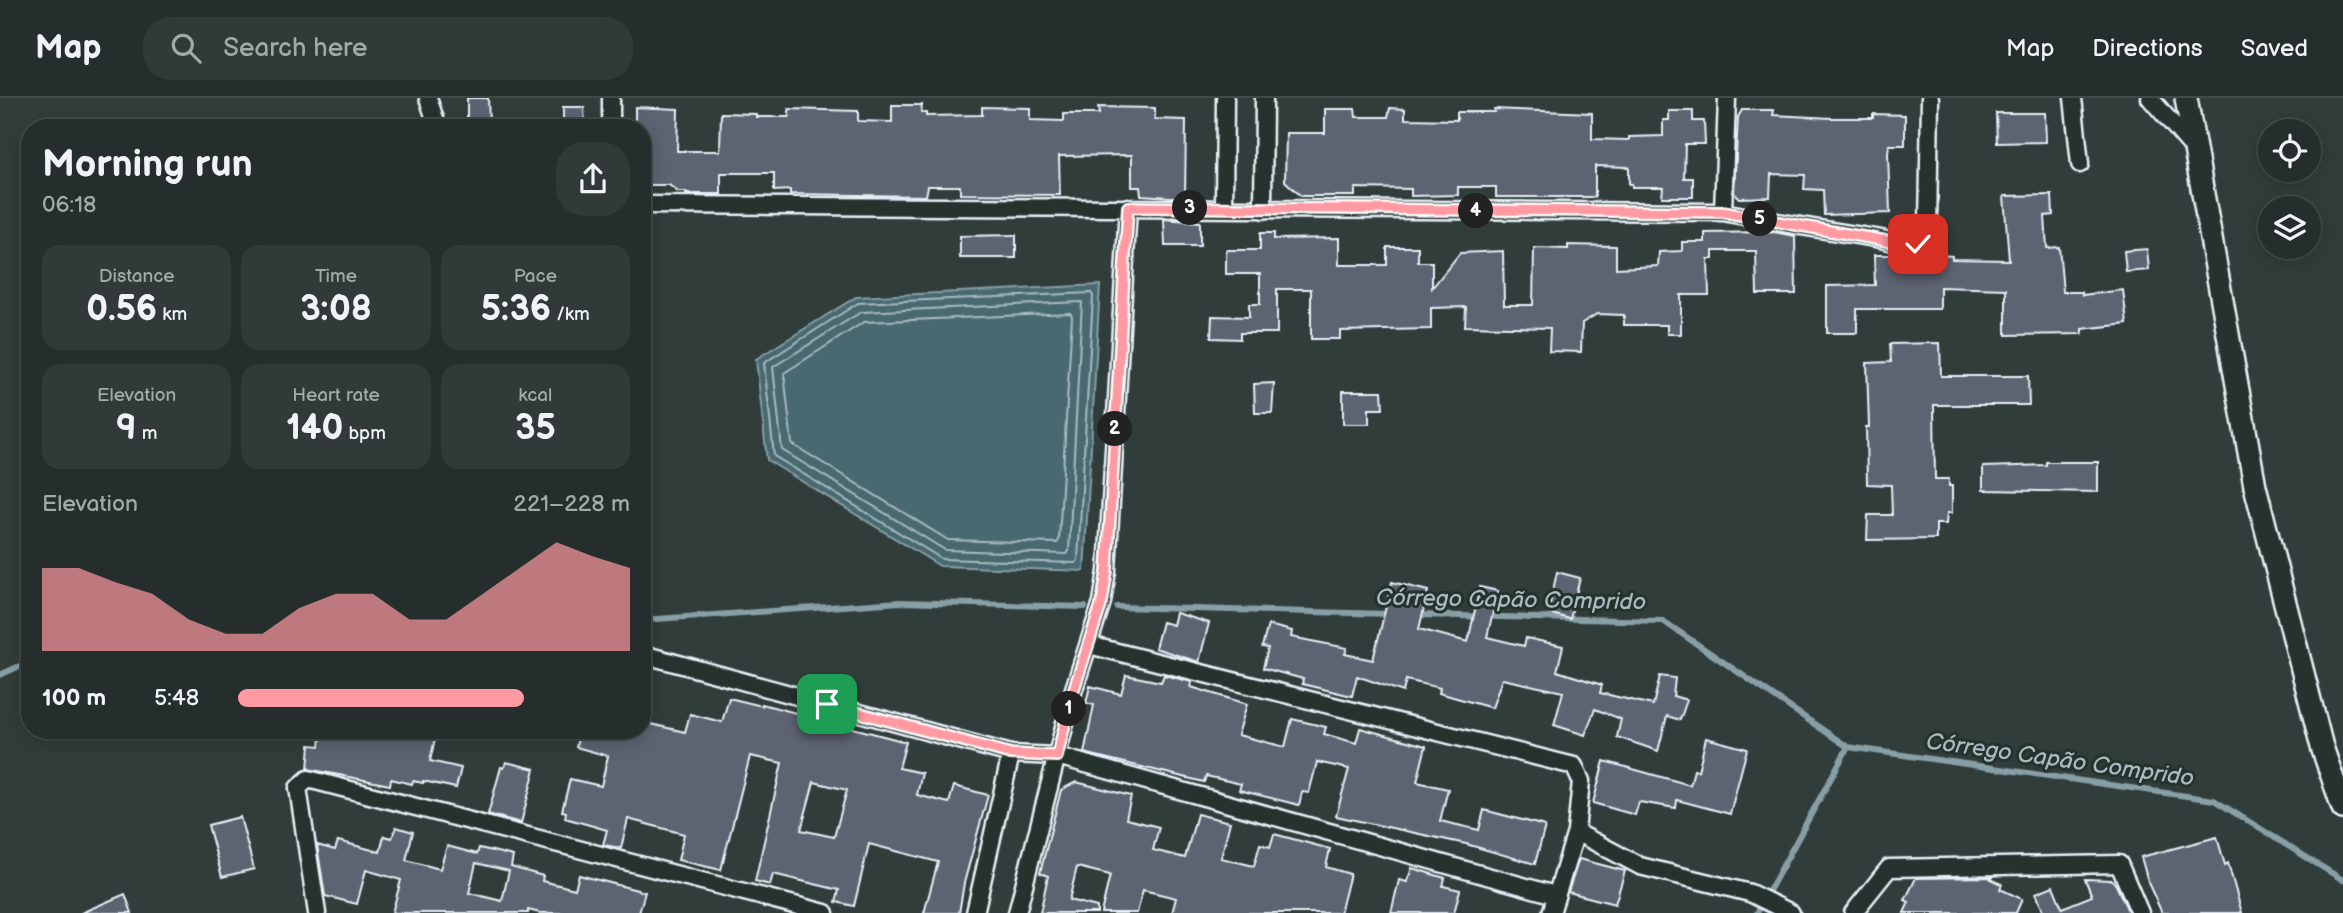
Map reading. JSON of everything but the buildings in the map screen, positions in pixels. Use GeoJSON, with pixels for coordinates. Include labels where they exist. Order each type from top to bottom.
{"type":"FeatureCollection","features":[{"type":"Feature","properties":{"kind":"main road"},"geometry":{"type":"LineString","coordinates":[[2186,98],[2255,486],[2322,747],[2343,808]]}},
{"type":"Feature","properties":{"kind":"street"},"geometry":{"type":"LineString","coordinates":[[428,98],[435,119]]}},
{"type":"Feature","properties":{"kind":"street"},"geometry":{"type":"LineString","coordinates":[[611,98],[611,119]]}},
{"type":"Feature","properties":{"kind":"street"},"geometry":{"type":"LineString","coordinates":[[1224,208],[1225,98]]}},
{"type":"Feature","properties":{"kind":"street"},"geometry":{"type":"LineString","coordinates":[[1263,209],[1265,98]]}},
{"type":"Feature","properties":{"kind":"street"},"geometry":{"type":"LineString","coordinates":[[1723,212],[1727,98]]}},
{"type":"Feature","properties":{"kind":"street"},"geometry":{"type":"LineString","coordinates":[[651,205],[1723,212],[1909,245],[1918,244],[1928,229],[1930,98]]}},
{"type":"Feature","properties":{"kind":"street"},"geometry":{"type":"LineString","coordinates":[[2073,98],[2080,164]]}},
{"type":"Feature","properties":{"kind":"street"},"geometry":{"type":"LineString","coordinates":[[2150,98],[2195,150]]}},
{"type":"Feature","properties":{"kind":"street"},"geometry":{"type":"LineString","coordinates":[[1017,913],[1073,692],[1102,602],[1107,571],[1128,207]]}},
{"type":"Feature","properties":{"kind":"street"},"geometry":{"type":"LineString","coordinates":[[1089,645],[1574,766],[1581,781],[1576,832],[1551,913]]}},
{"type":"Feature","properties":{"kind":"street"},"geometry":{"type":"LineString","coordinates":[[651,655],[1011,754],[1057,756],[1555,895]]}},
{"type":"Feature","properties":{"kind":"street"},"geometry":{"type":"LineString","coordinates":[[975,913],[1011,754]]}},
{"type":"Feature","properties":{"kind":"street"},"geometry":{"type":"LineString","coordinates":[[317,913],[298,788],[309,779],[825,913]]}},
{"type":"Feature","properties":{"kind":"street"},"geometry":{"type":"LineString","coordinates":[[1576,832],[1640,866],[1750,893],[1791,913]]}},
{"type":"Feature","properties":{"kind":"street"},"geometry":{"type":"LineString","coordinates":[[1853,913],[1889,868],[2119,864],[2140,913]]}},
{"type":"Feature","properties":{"kind":"water"},"geometry":{"type":"Polygon","coordinates":[[[1100,285],[1084,571],[940,566],[767,460],[756,359],[856,297],[1100,285]]]}},
{"type":"Feature","properties":{"kind":"waterway","name":"Córrego Capão Comprido"},"geometry":{"type":"LineString","coordinates":[[651,619],[900,602],[1085,607]]}},
{"type":"Feature","properties":{"kind":"waterway","name":"Córrego Capão Comprido"},"geometry":{"type":"LineString","coordinates":[[1117,607],[1391,614]]}},
{"type":"Feature","properties":{"kind":"waterway","name":"Córrego Capão Comprido"},"geometry":{"type":"LineString","coordinates":[[1416,615],[1663,621],[1848,747],[2214,800],[2343,880]]}},
{"type":"Feature","properties":{"kind":"waterway","name":"Córrego Capão Comprido"},"geometry":{"type":"LineString","coordinates":[[0,675],[21,665]]}},
{"type":"Feature","properties":{"kind":"waterway"},"geometry":{"type":"LineString","coordinates":[[1757,913],[1848,747]]}},
{"type":"Feature","properties":{"kind":"route"},"geometry":{"type":"LineString","coordinates":[[827,704],[1011,754],[1057,756],[1073,692],[1102,602],[1107,571],[1128,207],[1723,212],[1804,228],[1880,238],[1909,245],[1918,244]]}}]}
